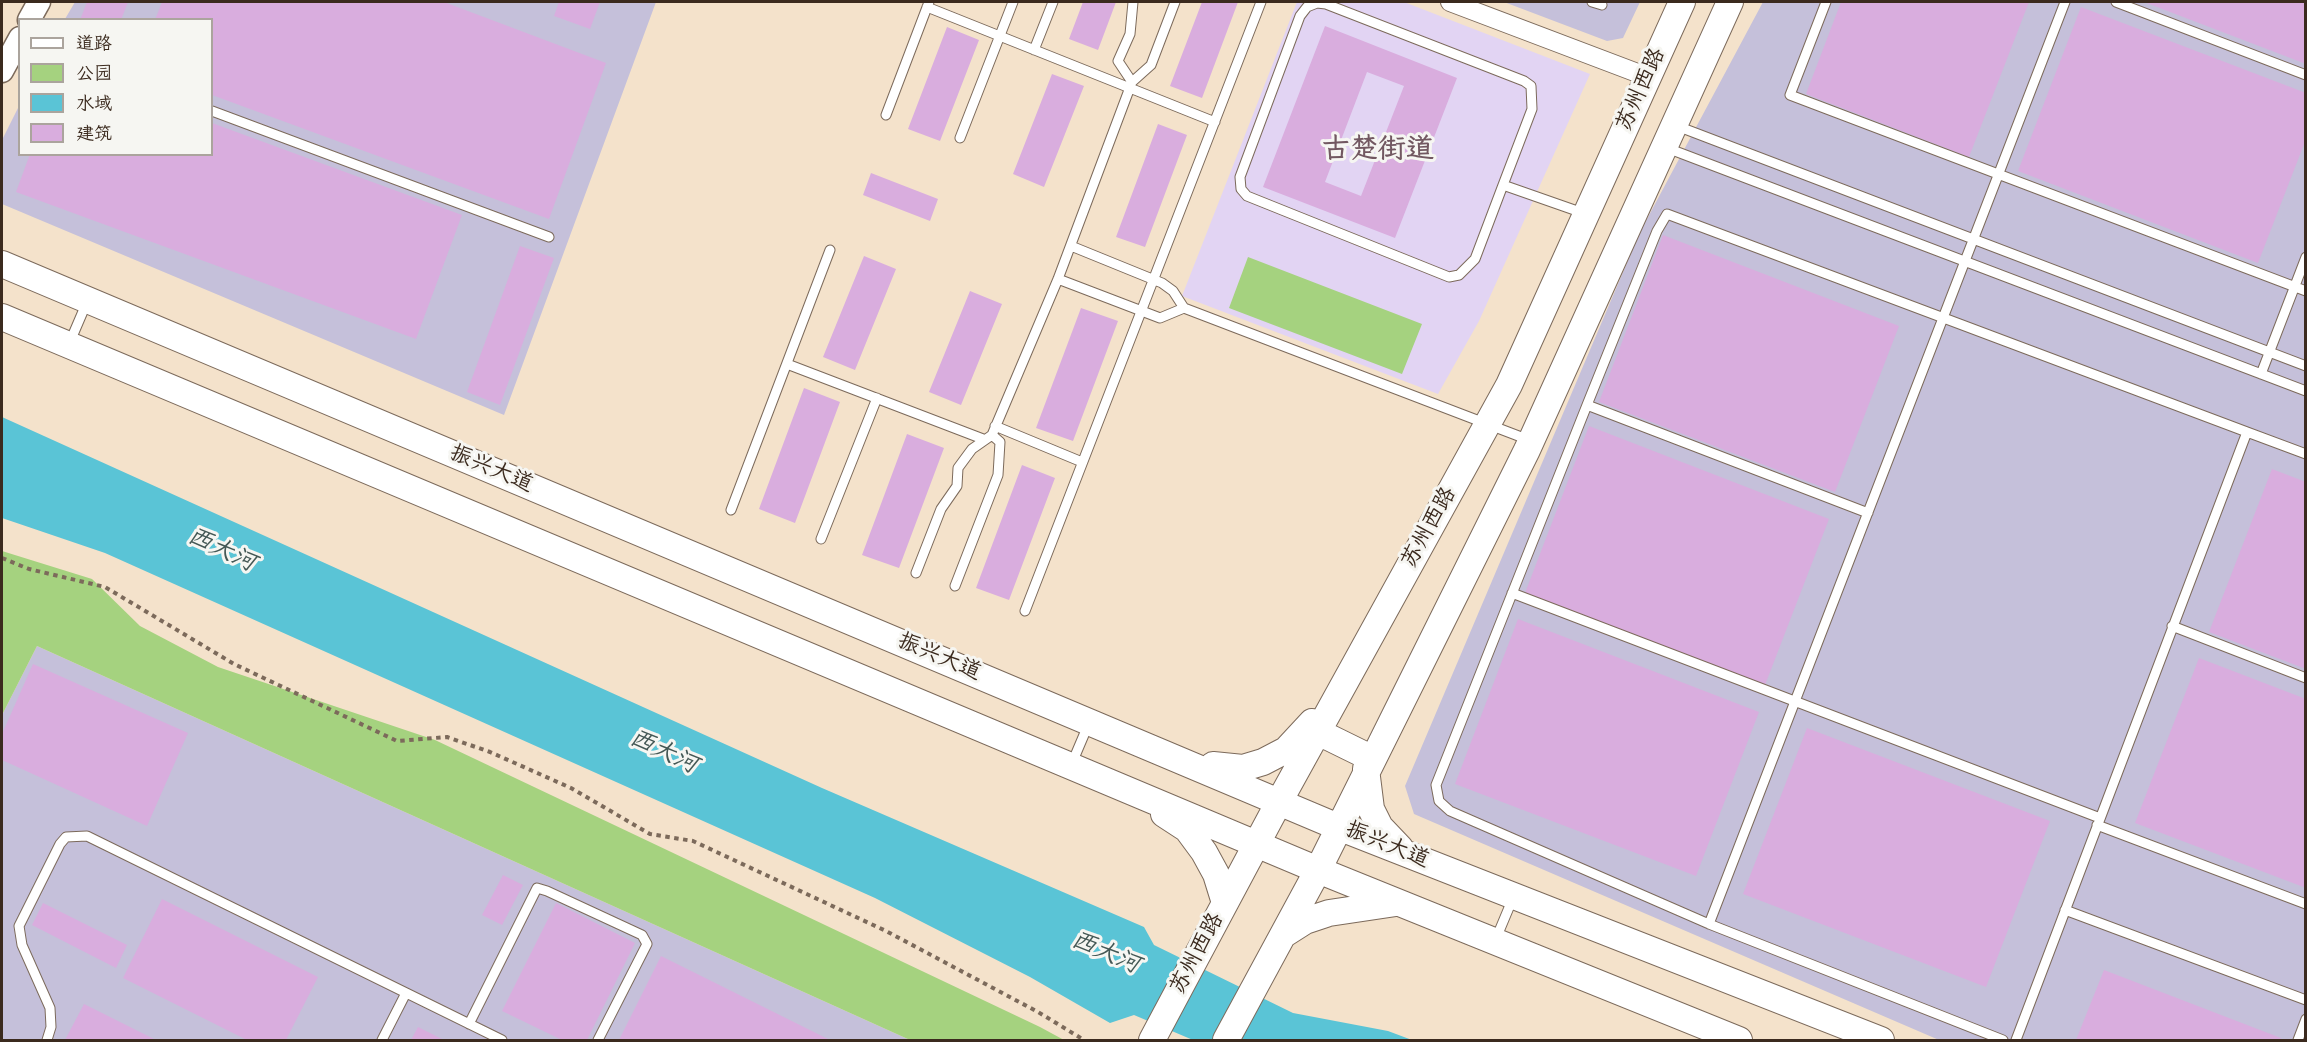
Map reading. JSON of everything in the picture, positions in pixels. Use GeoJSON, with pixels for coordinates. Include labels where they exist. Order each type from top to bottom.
{"type":"FeatureCollection","features":[{"type":"Feature","properties":{"kind":"main road","name":"苏州西路"},"geometry":{"type":"LineString","coordinates":[[1152,1041],[1256,843],[1509,385],[1682,2]]}},
{"type":"Feature","properties":{"kind":"main road","name":"苏州西路"},"geometry":{"type":"LineString","coordinates":[[1226,1041],[1318,870],[1368,764],[1531,440],[1730,2]]}},
{"type":"Feature","properties":{"kind":"main road","name":"振兴大道"},"geometry":{"type":"LineString","coordinates":[[2,264],[1338,827],[1881,1041]]}},
{"type":"Feature","properties":{"kind":"main road"},"geometry":{"type":"LineString","coordinates":[[2,316],[1318,870],[1739,1041]]}},
{"type":"Feature","properties":{"kind":"main road"},"geometry":{"type":"LineString","coordinates":[[1167,754],[1228,769],[1244,768],[1263,762],[1286,750],[1339,693]]}},
{"type":"Feature","properties":{"kind":"main road"},"geometry":{"type":"LineString","coordinates":[[1318,732],[1368,764],[1371,809],[1380,827],[1404,853]]}},
{"type":"Feature","properties":{"kind":"main road"},"geometry":{"type":"LineString","coordinates":[[1126,789],[1187,829],[1204,852],[1216,874],[1220,912]]}},
{"type":"Feature","properties":{"kind":"main road"},"geometry":{"type":"LineString","coordinates":[[1277,946],[1305,921],[1329,913],[1399,902]]}},
{"type":"Feature","properties":{"kind":"street"},"geometry":{"type":"LineString","coordinates":[[30,18],[39,2]]}},
{"type":"Feature","properties":{"kind":"street"},"geometry":{"type":"LineString","coordinates":[[1450,2],[1648,77]]}},
{"type":"Feature","properties":{"kind":"street"},"geometry":{"type":"LineString","coordinates":[[2,71],[18,40]]}},
{"type":"Feature","properties":{"kind":"lane"},"geometry":{"type":"LineString","coordinates":[[960,138],[1013,2]]}},
{"type":"Feature","properties":{"kind":"lane"},"geometry":{"type":"LineString","coordinates":[[1034,50],[1053,2]]}},
{"type":"Feature","properties":{"kind":"lane"},"geometry":{"type":"LineString","coordinates":[[1131,85],[1118,61],[1130,34],[1133,2]]}},
{"type":"Feature","properties":{"kind":"lane"},"geometry":{"type":"LineString","coordinates":[[915,573],[941,509],[957,486],[958,468],[972,449],[990,434],[1058,279],[1131,85],[1151,65],[1175,2]]}},
{"type":"Feature","properties":{"kind":"lane"},"geometry":{"type":"LineString","coordinates":[[1025,611],[1261,2]]}},
{"type":"Feature","properties":{"kind":"lane"},"geometry":{"type":"LineString","coordinates":[[1592,2],[1602,5]]}},
{"type":"Feature","properties":{"kind":"lane"},"geometry":{"type":"LineString","coordinates":[[1826,2],[1790,95],[2306,291]]}},
{"type":"Feature","properties":{"kind":"lane"},"geometry":{"type":"LineString","coordinates":[[1709,924],[2065,2]]}},
{"type":"Feature","properties":{"kind":"lane"},"geometry":{"type":"LineString","coordinates":[[2116,2],[2306,75]]}},
{"type":"Feature","properties":{"kind":"lane"},"geometry":{"type":"LineString","coordinates":[[1317,3],[1326,4],[1524,81],[1531,86],[1532,109],[1503,185],[1475,259],[1459,275],[1449,277],[1246,196],[1241,189],[1240,177],[1300,16],[1307,7],[1317,3]]}},
{"type":"Feature","properties":{"kind":"lane"},"geometry":{"type":"LineString","coordinates":[[886,116],[928,4],[999,36],[1131,85],[1215,122]]}},
{"type":"Feature","properties":{"kind":"lane"},"geometry":{"type":"LineString","coordinates":[[213,111],[549,237]]}},
{"type":"Feature","properties":{"kind":"lane"},"geometry":{"type":"LineString","coordinates":[[1669,136],[1974,239],[2306,366]]}},
{"type":"Feature","properties":{"kind":"lane"},"geometry":{"type":"LineString","coordinates":[[1669,136],[1965,261],[2306,391]]}},
{"type":"Feature","properties":{"kind":"lane"},"geometry":{"type":"LineString","coordinates":[[1503,185],[1585,214]]}},
{"type":"Feature","properties":{"kind":"lane"},"geometry":{"type":"LineString","coordinates":[[2002,1041],[1709,924],[1450,811],[1439,801],[1436,785],[1657,231],[1667,214],[2306,454]]}},
{"type":"Feature","properties":{"kind":"lane"},"geometry":{"type":"LineString","coordinates":[[1071,246],[1154,279],[1173,291],[1184,308],[1531,440]]}},
{"type":"Feature","properties":{"kind":"lane"},"geometry":{"type":"LineString","coordinates":[[731,510],[830,250]]}},
{"type":"Feature","properties":{"kind":"lane"},"geometry":{"type":"LineString","coordinates":[[2261,374],[2306,258]]}},
{"type":"Feature","properties":{"kind":"lane"},"geometry":{"type":"LineString","coordinates":[[1058,279],[1140,313],[1160,318],[1184,308]]}},
{"type":"Feature","properties":{"kind":"lane"},"geometry":{"type":"LineString","coordinates":[[68,345],[88,300]]}},
{"type":"Feature","properties":{"kind":"lane"},"geometry":{"type":"LineString","coordinates":[[787,364],[877,398],[1082,462]]}},
{"type":"Feature","properties":{"kind":"lane"},"geometry":{"type":"LineString","coordinates":[[821,539],[877,398]]}},
{"type":"Feature","properties":{"kind":"lane"},"geometry":{"type":"LineString","coordinates":[[1587,405],[1868,513]]}},
{"type":"Feature","properties":{"kind":"lane"},"geometry":{"type":"LineString","coordinates":[[2016,1041],[2247,432]]}},
{"type":"Feature","properties":{"kind":"lane"},"geometry":{"type":"LineString","coordinates":[[955,586],[998,475],[1000,442],[990,434]]}},
{"type":"Feature","properties":{"kind":"lane"},"geometry":{"type":"LineString","coordinates":[[1512,593],[1795,701],[2306,904]]}},
{"type":"Feature","properties":{"kind":"lane"},"geometry":{"type":"LineString","coordinates":[[2172,626],[2306,678]]}},
{"type":"Feature","properties":{"kind":"lane"},"geometry":{"type":"LineString","coordinates":[[1071,765],[1089,722]]}},
{"type":"Feature","properties":{"kind":"lane"},"geometry":{"type":"LineString","coordinates":[[47,1041],[51,1027],[50,1008],[22,945],[19,927],[53,855],[66,837],[87,836],[502,1041]]}},
{"type":"Feature","properties":{"kind":"lane"},"geometry":{"type":"LineString","coordinates":[[469,1024],[537,888],[642,935],[647,944],[598,1041]]}},
{"type":"Feature","properties":{"kind":"lane"},"geometry":{"type":"LineString","coordinates":[[1494,941],[1514,896]]}},
{"type":"Feature","properties":{"kind":"lane"},"geometry":{"type":"LineString","coordinates":[[2065,910],[2306,1000]]}},
{"type":"Feature","properties":{"kind":"lane"},"geometry":{"type":"LineString","coordinates":[[382,1041],[406,993]]}},
{"type":"Feature","properties":{"kind":"lane"},"geometry":{"type":"LineString","coordinates":[[2298,1041],[2306,1019]]}},
{"type":"Feature","properties":{"kind":"path"},"geometry":{"type":"LineString","coordinates":[[2,558],[30,568],[105,587],[234,664],[397,741],[447,737],[490,752],[571,788],[650,834],[693,841],[885,931],[1038,1012],[1084,1041]]}},
{"type":"Feature","properties":{"kind":"shaded area"},"geometry":{"type":"Polygon","coordinates":[[[75,2],[656,2],[504,415],[2,204],[2,140],[18,108],[18,156],[213,156],[213,18],[66,18],[75,2]]]}},
{"type":"Feature","properties":{"kind":"shaded area"},"geometry":{"type":"Polygon","coordinates":[[[1297,2],[1404,2],[1590,74],[1479,321],[1438,394],[1182,296],[1297,2]]]}},
{"type":"Feature","properties":{"kind":"shaded area"},"geometry":{"type":"Polygon","coordinates":[[[1504,2],[1640,2],[1623,38],[1607,41],[1504,2]]]}},
{"type":"Feature","properties":{"kind":"shaded area"},"geometry":{"type":"Polygon","coordinates":[[[1763,2],[2305,2],[2305,1040],[1939,1040],[1414,814],[1405,786],[1640,232],[1763,2]]]}},
{"type":"Feature","properties":{"kind":"shaded area"},"geometry":{"type":"Polygon","coordinates":[[[37,646],[910,1040],[2,1040],[2,715],[37,646]]]}},
{"type":"Feature","properties":{"kind":"green space"},"geometry":{"type":"Polygon","coordinates":[[[1248,257],[1422,324],[1402,374],[1229,308],[1248,257]]]}},
{"type":"Feature","properties":{"kind":"green space"},"geometry":{"type":"Polygon","coordinates":[[[2,551],[92,579],[140,626],[218,667],[435,740],[1064,1040],[910,1040],[37,646],[2,715],[2,551]]]}},
{"type":"Feature","properties":{"kind":"water","name":"西大河"},"geometry":{"type":"Polygon","coordinates":[[[2,417],[822,788],[1144,927],[1154,945],[1293,1013],[1388,1031],[1412,1040],[1193,1040],[1134,1015],[1110,1023],[1030,977],[875,898],[105,553],[2,518],[2,417]]]}},
{"type":"Feature","properties":{"kind":"building"},"geometry":{"type":"Polygon","coordinates":[[[87,2],[128,2],[122,18],[81,18],[87,2]]]}},
{"type":"Feature","properties":{"kind":"building"},"geometry":{"type":"Polygon","coordinates":[[[162,2],[444,2],[606,63],[549,219],[213,95],[213,18],[156,18],[162,2]]]}},
{"type":"Feature","properties":{"kind":"building"},"geometry":{"type":"Polygon","coordinates":[[[559,2],[600,2],[590,29],[554,16],[559,2]]]}},
{"type":"Feature","properties":{"kind":"building"},"geometry":{"type":"Polygon","coordinates":[[[1083,2],[1116,2],[1098,50],[1069,39],[1083,2]]]}},
{"type":"Feature","properties":{"kind":"building"},"geometry":{"type":"Polygon","coordinates":[[[1202,2],[1238,2],[1202,98],[1170,86],[1202,2]]]}},
{"type":"Feature","properties":{"kind":"building"},"geometry":{"type":"Polygon","coordinates":[[[1841,2],[2029,2],[1969,157],[1806,94],[1841,2]]]}},
{"type":"Feature","properties":{"kind":"building"},"geometry":{"type":"Polygon","coordinates":[[[2144,2],[2306,2],[2306,64],[2144,2]]]}},
{"type":"Feature","properties":{"kind":"building"},"geometry":{"type":"Polygon","coordinates":[[[2081,7],[2306,93],[2306,139],[2258,263],[2018,171],[2081,7]]]}},
{"type":"Feature","properties":{"kind":"building"},"geometry":{"type":"Polygon","coordinates":[[[1325,26],[1457,78],[1395,238],[1263,187],[1325,26]],[[1367,72],[1325,182],[1361,196],[1404,86],[1367,72]]]}},
{"type":"Feature","properties":{"kind":"building"},"geometry":{"type":"Polygon","coordinates":[[[947,27],[979,40],[940,141],[908,129],[947,27]]]}},
{"type":"Feature","properties":{"kind":"building"},"geometry":{"type":"Polygon","coordinates":[[[1052,74],[1084,86],[1044,187],[1013,174],[1052,74]]]}},
{"type":"Feature","properties":{"kind":"building"},"geometry":{"type":"Polygon","coordinates":[[[213,123],[462,215],[416,339],[16,192],[29,156],[213,156],[213,123]]]}},
{"type":"Feature","properties":{"kind":"building"},"geometry":{"type":"Polygon","coordinates":[[[1158,124],[1187,135],[1145,247],[1116,237],[1158,124]]]}},
{"type":"Feature","properties":{"kind":"building"},"geometry":{"type":"Polygon","coordinates":[[[871,173],[938,199],[930,221],[863,195],[871,173]]]}},
{"type":"Feature","properties":{"kind":"building"},"geometry":{"type":"Polygon","coordinates":[[[1663,235],[1899,326],[1835,492],[1599,402],[1663,235]]]}},
{"type":"Feature","properties":{"kind":"building"},"geometry":{"type":"Polygon","coordinates":[[[520,246],[554,258],[500,405],[467,392],[520,246]]]}},
{"type":"Feature","properties":{"kind":"building"},"geometry":{"type":"Polygon","coordinates":[[[864,256],[896,269],[855,370],[823,357],[864,256]]]}},
{"type":"Feature","properties":{"kind":"building"},"geometry":{"type":"Polygon","coordinates":[[[970,291],[1002,304],[961,405],[929,392],[970,291]]]}},
{"type":"Feature","properties":{"kind":"building"},"geometry":{"type":"Polygon","coordinates":[[[1081,308],[1118,321],[1073,441],[1036,428],[1081,308]]]}},
{"type":"Feature","properties":{"kind":"building"},"geometry":{"type":"Polygon","coordinates":[[[804,388],[840,402],[795,523],[759,509],[804,388]]]}},
{"type":"Feature","properties":{"kind":"building"},"geometry":{"type":"Polygon","coordinates":[[[1589,426],[1829,519],[1765,685],[1525,593],[1589,426]]]}},
{"type":"Feature","properties":{"kind":"building"},"geometry":{"type":"Polygon","coordinates":[[[907,434],[944,448],[899,568],[862,555],[907,434]]]}},
{"type":"Feature","properties":{"kind":"building"},"geometry":{"type":"Polygon","coordinates":[[[1022,465],[1055,478],[1009,600],[976,588],[1022,465]]]}},
{"type":"Feature","properties":{"kind":"building"},"geometry":{"type":"Polygon","coordinates":[[[2272,469],[2306,482],[2306,669],[2209,632],[2272,469]]]}},
{"type":"Feature","properties":{"kind":"building"},"geometry":{"type":"Polygon","coordinates":[[[1518,619],[1759,712],[1696,876],[1455,784],[1518,619]]]}},
{"type":"Feature","properties":{"kind":"building"},"geometry":{"type":"Polygon","coordinates":[[[2199,658],[2306,699],[2306,888],[2135,823],[2199,658]]]}},
{"type":"Feature","properties":{"kind":"building"},"geometry":{"type":"Polygon","coordinates":[[[33,664],[188,733],[147,826],[2,760],[2,734],[33,664]]]}},
{"type":"Feature","properties":{"kind":"building"},"geometry":{"type":"Polygon","coordinates":[[[1807,728],[2050,821],[1986,987],[1743,894],[1807,728]]]}},
{"type":"Feature","properties":{"kind":"building"},"geometry":{"type":"Polygon","coordinates":[[[503,875],[523,885],[502,925],[482,915],[503,875]]]}},
{"type":"Feature","properties":{"kind":"building"},"geometry":{"type":"Polygon","coordinates":[[[162,899],[318,977],[286,1040],[247,1040],[123,978],[162,899]]]}},
{"type":"Feature","properties":{"kind":"building"},"geometry":{"type":"Polygon","coordinates":[[[43,903],[127,945],[116,968],[32,925],[43,903]]]}},
{"type":"Feature","properties":{"kind":"building"},"geometry":{"type":"Polygon","coordinates":[[[556,903],[635,943],[587,1040],[562,1040],[502,1011],[556,903]]]}},
{"type":"Feature","properties":{"kind":"building"},"geometry":{"type":"Polygon","coordinates":[[[661,956],[830,1040],[619,1040],[661,956]]]}},
{"type":"Feature","properties":{"kind":"building"},"geometry":{"type":"Polygon","coordinates":[[[2104,970],[2281,1038],[2280,1040],[2076,1040],[2104,970]]]}},
{"type":"Feature","properties":{"kind":"building"},"geometry":{"type":"Polygon","coordinates":[[[84,1004],[156,1040],[65,1040],[84,1004]]]}},
{"type":"Feature","properties":{"kind":"building"},"geometry":{"type":"Polygon","coordinates":[[[418,1027],[444,1040],[411,1040],[418,1027]]]}},
{"type":"Feature","properties":{"kind":"district","name":"古楚街道"},"geometry":{"type":"Point","coordinates":[1378,151]}}]}
